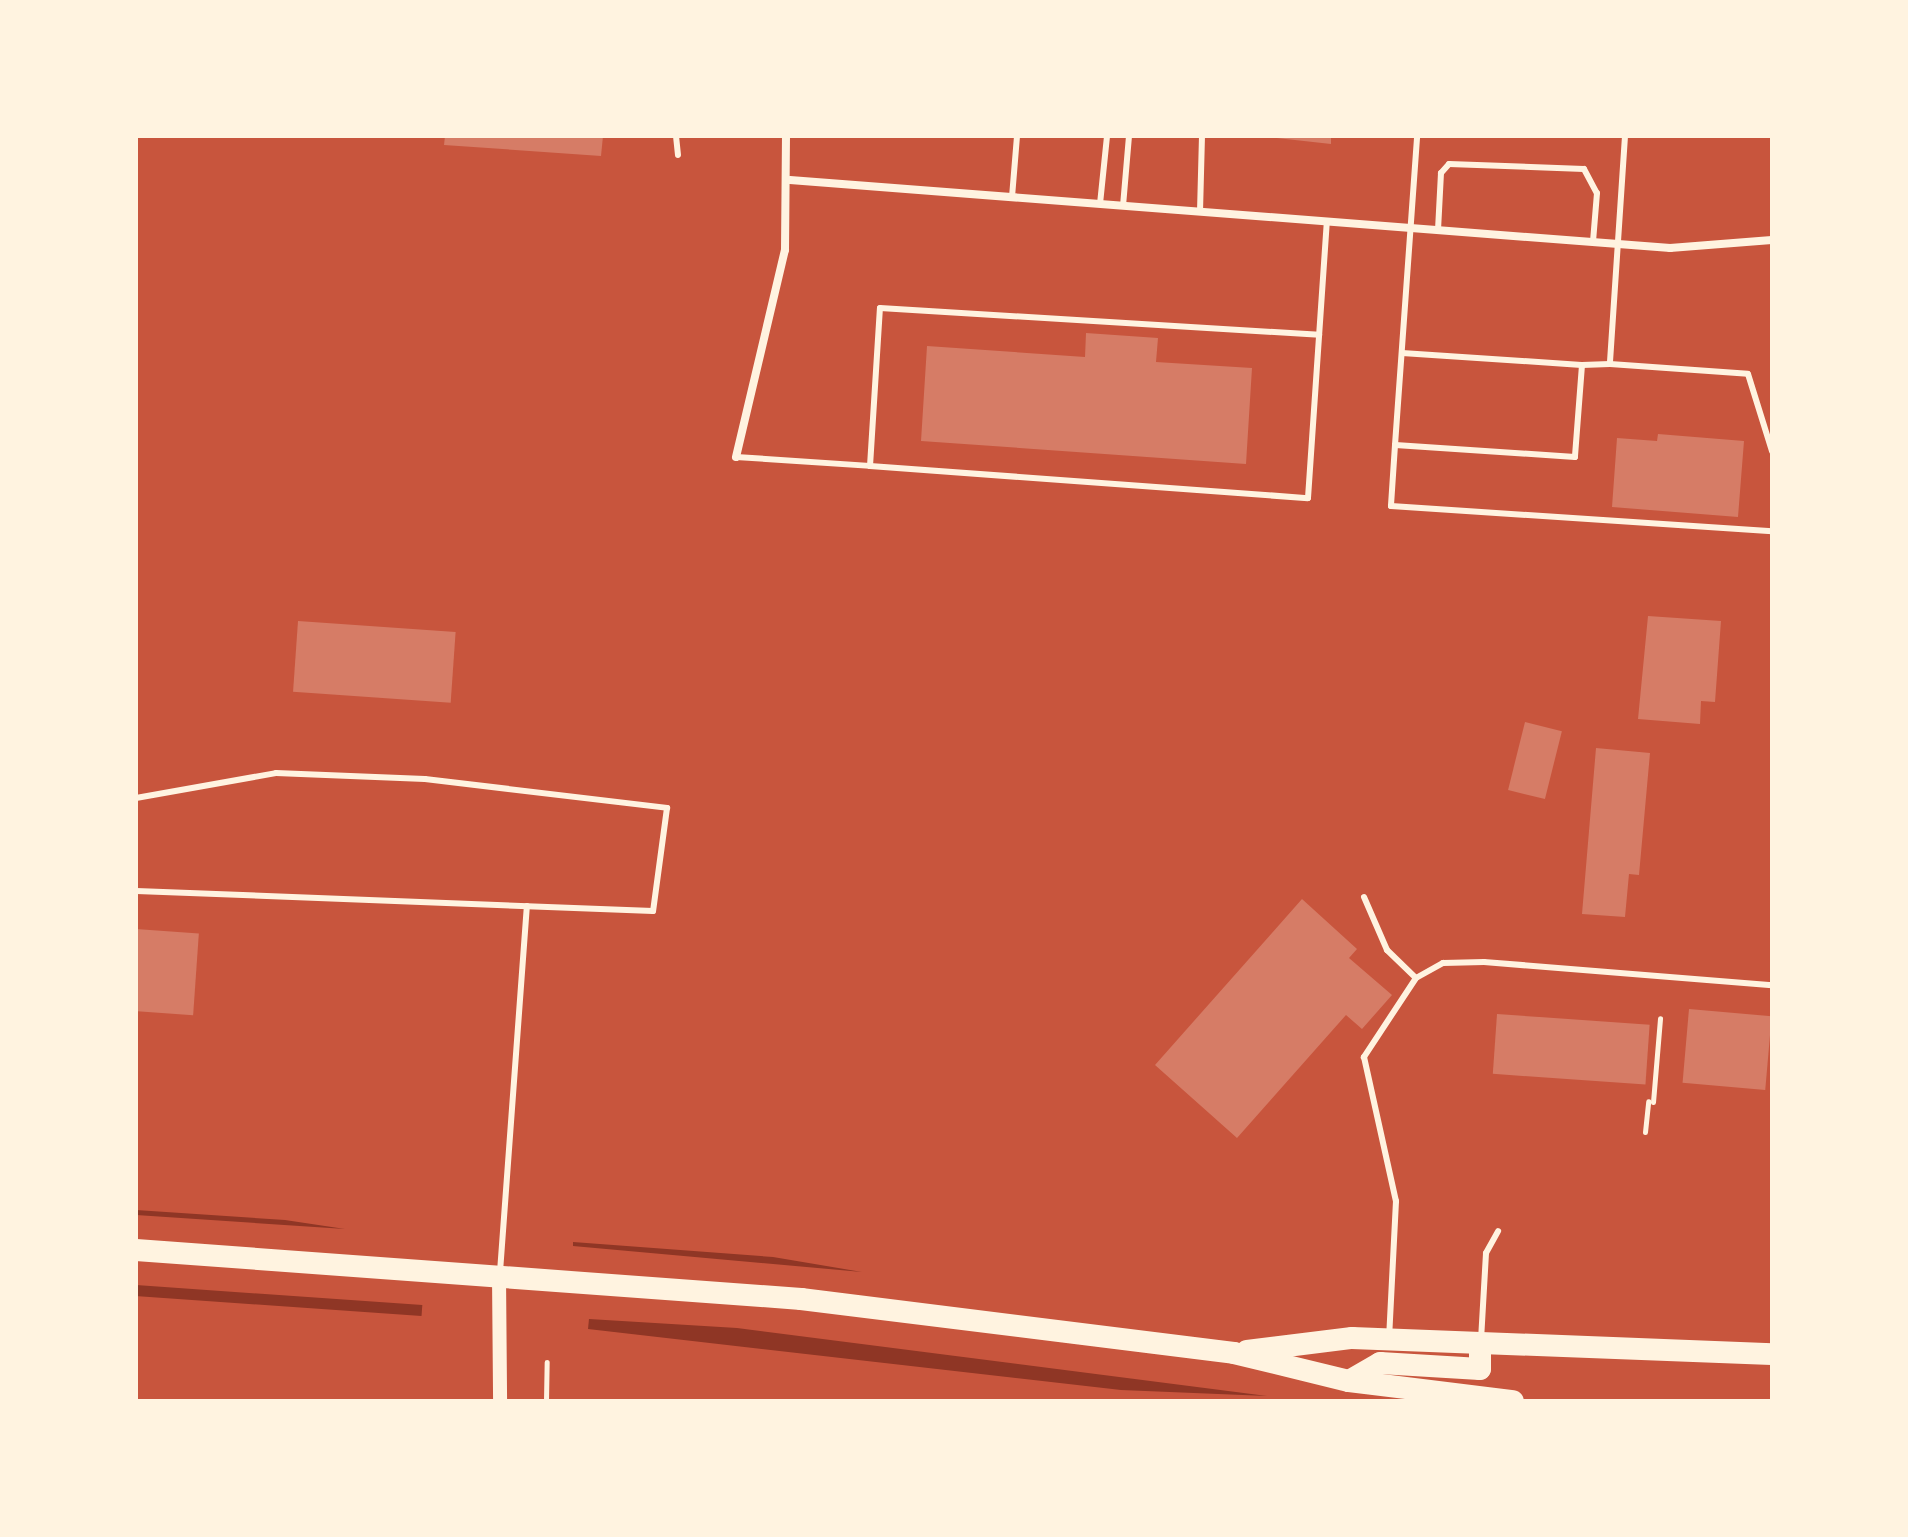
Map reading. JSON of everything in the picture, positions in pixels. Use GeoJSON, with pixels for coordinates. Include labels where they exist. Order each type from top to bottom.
{"type":"FeatureCollection","features":[{"type":"Feature","properties":{"kind":"highway"},"geometry":{"type":"LineString","coordinates":[[136,1250],[801,1299],[1234,1353],[1349,1381],[1513,1401]]}},
{"type":"Feature","properties":{"kind":"highway"},"geometry":{"type":"LineString","coordinates":[[1234,1353],[1389,1340],[1480,1346],[1772,1354]]}},
{"type":"Feature","properties":{"kind":"highway"},"geometry":{"type":"LineString","coordinates":[[1349,1381],[1380,1363],[1480,1369],[1480,1346]]}},
{"type":"Feature","properties":{"kind":"street"},"geometry":{"type":"LineString","coordinates":[[736,457],[773,316],[790,180],[786,136]]}},
{"type":"Feature","properties":{"kind":"street"},"geometry":{"type":"LineString","coordinates":[[790,180],[1618,244],[1772,240]]}},
{"type":"Feature","properties":{"kind":"street"},"geometry":{"type":"LineString","coordinates":[[499,1276],[500,1401]]}},
{"type":"Feature","properties":{"kind":"lane"},"geometry":{"type":"LineString","coordinates":[[676,136],[678,155]]}},
{"type":"Feature","properties":{"kind":"lane"},"geometry":{"type":"LineString","coordinates":[[1012,197],[1017,136]]}},
{"type":"Feature","properties":{"kind":"lane"},"geometry":{"type":"LineString","coordinates":[[1100,204],[1107,136]]}},
{"type":"Feature","properties":{"kind":"lane"},"geometry":{"type":"LineString","coordinates":[[1123,206],[1129,136]]}},
{"type":"Feature","properties":{"kind":"lane"},"geometry":{"type":"LineString","coordinates":[[1200,212],[1202,136]]}},
{"type":"Feature","properties":{"kind":"lane"},"geometry":{"type":"LineString","coordinates":[[1610,364],[1625,139],[1619,136]]}},
{"type":"Feature","properties":{"kind":"lane"},"geometry":{"type":"LineString","coordinates":[[1417,137],[1391,506],[1772,531]]}},
{"type":"Feature","properties":{"kind":"lane"},"geometry":{"type":"LineString","coordinates":[[1438,230],[1441,173],[1449,164],[1584,169],[1597,193],[1593,242]]}},
{"type":"Feature","properties":{"kind":"lane"},"geometry":{"type":"LineString","coordinates":[[736,457],[1308,498],[1327,222]]}},
{"type":"Feature","properties":{"kind":"lane"},"geometry":{"type":"LineString","coordinates":[[870,466],[880,308],[1319,335]]}},
{"type":"Feature","properties":{"kind":"lane"},"geometry":{"type":"LineString","coordinates":[[1402,353],[1748,374],[1772,451]]}},
{"type":"Feature","properties":{"kind":"lane"},"geometry":{"type":"LineString","coordinates":[[1395,445],[1575,457],[1582,365]]}},
{"type":"Feature","properties":{"kind":"lane"},"geometry":{"type":"LineString","coordinates":[[136,798],[276,773],[425,779],[667,808],[653,911],[136,891]]}},
{"type":"Feature","properties":{"kind":"lane"},"geometry":{"type":"LineString","coordinates":[[1364,897],[1387,950],[1416,978]]}},
{"type":"Feature","properties":{"kind":"lane"},"geometry":{"type":"LineString","coordinates":[[499,1276],[527,906]]}},
{"type":"Feature","properties":{"kind":"lane"},"geometry":{"type":"LineString","coordinates":[[1389,1340],[1396,1201],[1364,1057],[1416,978],[1443,963],[1484,962],[1772,985]]}},
{"type":"Feature","properties":{"kind":"lane"},"geometry":{"type":"LineString","coordinates":[[1480,1346],[1486,1253],[1498,1231]]}},
{"type":"Feature","properties":{"kind":"path"},"geometry":{"type":"LineString","coordinates":[[1645,1132],[1660,1018]]}},
{"type":"Feature","properties":{"kind":"path"},"geometry":{"type":"LineString","coordinates":[[546,1401],[547,1362]]}},
{"type":"Feature","properties":{"kind":"shaded area"},"geometry":{"type":"Polygon","coordinates":[[[136,1210],[285,1220],[345,1229],[136,1215],[136,1210]]]}},
{"type":"Feature","properties":{"kind":"shaded area"},"geometry":{"type":"Polygon","coordinates":[[[573,1242],[773,1257],[862,1272],[573,1246],[573,1242]]]}},
{"type":"Feature","properties":{"kind":"shaded area"},"geometry":{"type":"Polygon","coordinates":[[[136,1285],[422,1305],[422,1316],[136,1296],[136,1285]]]}},
{"type":"Feature","properties":{"kind":"shaded area"},"geometry":{"type":"Polygon","coordinates":[[[589,1319],[737,1328],[1267,1396],[1121,1390],[588,1329],[589,1319]]]}},
{"type":"Feature","properties":{"kind":"building"},"geometry":{"type":"Polygon","coordinates":[[[445,136],[603,136],[601,156],[444,145],[445,136]]]}},
{"type":"Feature","properties":{"kind":"building"},"geometry":{"type":"Polygon","coordinates":[[[1260,136],[1331,136],[1331,144],[1260,136]]]}},
{"type":"Feature","properties":{"kind":"building"},"geometry":{"type":"Polygon","coordinates":[[[1086,333],[1158,338],[1156,362],[1252,368],[1246,464],[921,441],[927,346],[1085,357],[1086,333]]]}},
{"type":"Feature","properties":{"kind":"building"},"geometry":{"type":"Polygon","coordinates":[[[1658,434],[1744,441],[1738,517],[1612,507],[1617,438],[1657,441],[1658,434]]]}},
{"type":"Feature","properties":{"kind":"building"},"geometry":{"type":"Polygon","coordinates":[[[1648,616],[1721,621],[1715,702],[1701,701],[1700,724],[1638,719],[1648,616]]]}},
{"type":"Feature","properties":{"kind":"building"},"geometry":{"type":"Polygon","coordinates":[[[298,621],[456,632],[451,703],[293,692],[298,621]]]}},
{"type":"Feature","properties":{"kind":"building"},"geometry":{"type":"Polygon","coordinates":[[[1525,722],[1562,731],[1545,799],[1508,790],[1525,722]]]}},
{"type":"Feature","properties":{"kind":"building"},"geometry":{"type":"Polygon","coordinates":[[[1596,748],[1650,753],[1639,875],[1629,874],[1625,917],[1582,914],[1596,748]]]}},
{"type":"Feature","properties":{"kind":"building"},"geometry":{"type":"Polygon","coordinates":[[[1302,899],[1357,949],[1349,958],[1392,995],[1362,1029],[1346,1015],[1237,1138],[1155,1065],[1302,899]]]}},
{"type":"Feature","properties":{"kind":"building"},"geometry":{"type":"Polygon","coordinates":[[[136,929],[199,933],[193,1015],[136,1011],[136,929]]]}},
{"type":"Feature","properties":{"kind":"building"},"geometry":{"type":"Polygon","coordinates":[[[1689,1009],[1772,1016],[1765,1090],[1683,1083],[1689,1009]]]}},
{"type":"Feature","properties":{"kind":"building"},"geometry":{"type":"Polygon","coordinates":[[[1497,1014],[1650,1025],[1645,1085],[1493,1074],[1497,1014]]]}}]}
